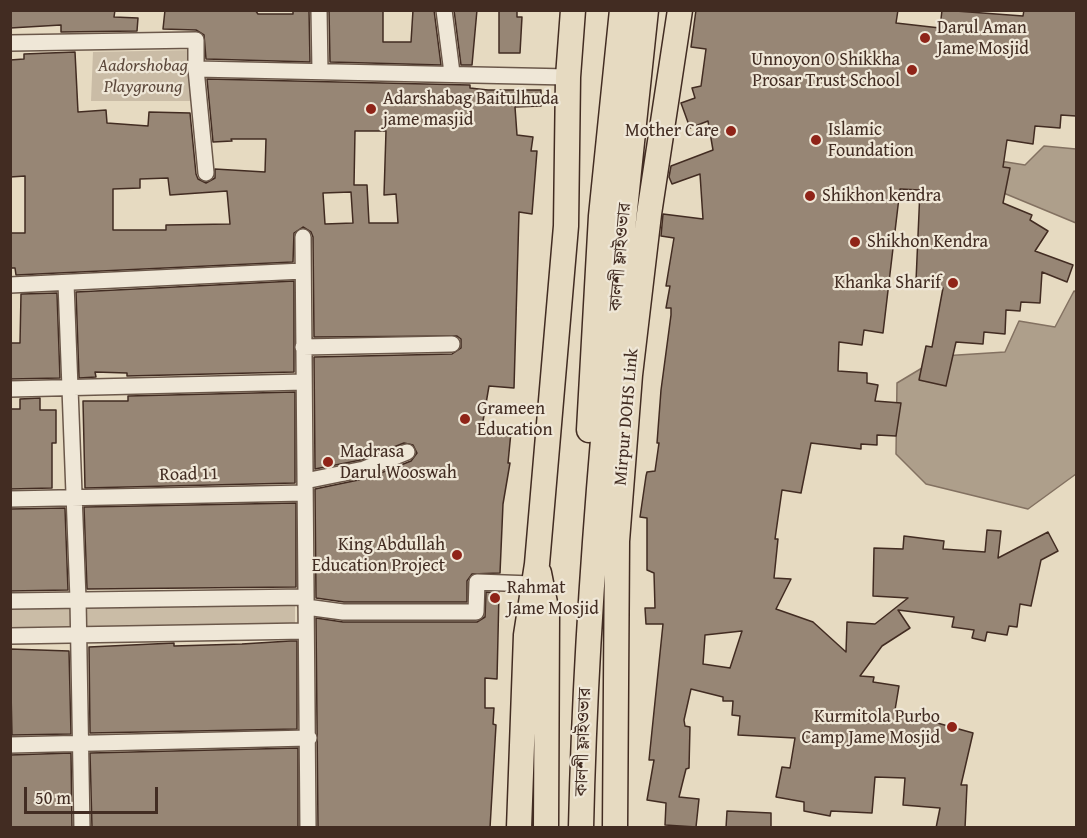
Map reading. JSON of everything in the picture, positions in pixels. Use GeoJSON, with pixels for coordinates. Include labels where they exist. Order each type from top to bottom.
{"type":"FeatureCollection","features":[{"type":"Feature","properties":{"kind":"main road"},"geometry":{"type":"LineString","coordinates":[[572,828],[575,668],[601,216],[622,10]]}},
{"type":"Feature","properties":{"kind":"main road","name":"কালশী ফ্লাইওভার"},"geometry":{"type":"LineString","coordinates":[[582,828],[584,723],[596,524],[646,10]]}},
{"type":"Feature","properties":{"kind":"main road"},"geometry":{"type":"LineString","coordinates":[[519,828],[526,635],[535,574],[566,226],[568,77],[574,13]]}},
{"type":"Feature","properties":{"kind":"main road","name":"Mirpur DOHS Link"},"geometry":{"type":"LineString","coordinates":[[615,828],[617,541],[630,375],[649,214],[677,14]]}},
{"type":"Feature","properties":{"kind":"main road","name":"কালশী ফ্লাইওভার"},"geometry":{"type":"LineString","coordinates":[[596,828],[597,740],[606,587],[617,541]]}},
{"type":"Feature","properties":{"kind":"main road","name":"কালশী ফ্লাইওভার"},"geometry":{"type":"LineString","coordinates":[[535,574],[544,589],[547,631],[546,828]]}},
{"type":"Feature","properties":{"kind":"street"},"geometry":{"type":"LineString","coordinates":[[319,10],[320,71]]}},
{"type":"Feature","properties":{"kind":"street"},"geometry":{"type":"LineString","coordinates":[[444,10],[452,73]]}},
{"type":"Feature","properties":{"kind":"street"},"geometry":{"type":"LineString","coordinates":[[10,43],[195,40],[206,172]]}},
{"type":"Feature","properties":{"kind":"street"},"geometry":{"type":"LineString","coordinates":[[196,69],[568,77]]}},
{"type":"Feature","properties":{"kind":"street"},"geometry":{"type":"LineString","coordinates":[[303,237],[308,828]]}},
{"type":"Feature","properties":{"kind":"street"},"geometry":{"type":"LineString","coordinates":[[10,285],[303,271]]}},
{"type":"Feature","properties":{"kind":"street"},"geometry":{"type":"LineString","coordinates":[[66,283],[68,388],[78,599],[82,828]]}},
{"type":"Feature","properties":{"kind":"street"},"geometry":{"type":"LineString","coordinates":[[303,347],[452,344]]}},
{"type":"Feature","properties":{"kind":"street"},"geometry":{"type":"LineString","coordinates":[[10,389],[304,382]]}},
{"type":"Feature","properties":{"kind":"street","name":"Road 11"},"geometry":{"type":"LineString","coordinates":[[10,499],[305,487],[408,452]]}},
{"type":"Feature","properties":{"kind":"street"},"geometry":{"type":"LineString","coordinates":[[10,601],[78,599],[306,602],[343,612],[476,612],[477,582],[535,574]]}},
{"type":"Feature","properties":{"kind":"street"},"geometry":{"type":"LineString","coordinates":[[10,636],[306,632]]}},
{"type":"Feature","properties":{"kind":"street"},"geometry":{"type":"LineString","coordinates":[[10,745],[309,738]]}},
{"type":"Feature","properties":{"kind":"green space","name":"Aadorshobag Playgroung"},"geometry":{"type":"Polygon","coordinates":[[[194,50],[193,101],[91,101],[93,52],[194,50]]]}},
{"type":"Feature","properties":{"kind":"green space"},"geometry":{"type":"Polygon","coordinates":[[[295,601],[295,623],[83,628],[83,604],[295,601]]]}},
{"type":"Feature","properties":{"kind":"green space"},"geometry":{"type":"Polygon","coordinates":[[[10,607],[75,607],[74,627],[11,627],[10,607]]]}},
{"type":"Feature","properties":{"kind":"shaded area"},"geometry":{"type":"Polygon","coordinates":[[[1044,146],[1076,149],[1076,223],[977,182],[994,160],[1025,165],[1044,146]]]}},
{"type":"Feature","properties":{"kind":"shaded area"},"geometry":{"type":"Polygon","coordinates":[[[1074,291],[1076,292],[1076,474],[1028,509],[926,484],[896,454],[897,383],[942,356],[1005,352],[1019,321],[1055,327],[1074,291]]]}},
{"type":"Feature","properties":{"kind":"building"},"geometry":{"type":"Polygon","coordinates":[[[10,10],[115,10],[114,17],[138,18],[137,31],[61,32],[61,25],[10,28],[10,10]]]}},
{"type":"Feature","properties":{"kind":"building"},"geometry":{"type":"Polygon","coordinates":[[[165,10],[255,10],[258,14],[293,14],[293,10],[309,10],[310,62],[206,59],[204,35],[196,30],[163,29],[165,10]]]}},
{"type":"Feature","properties":{"kind":"building"},"geometry":{"type":"Polygon","coordinates":[[[329,10],[383,10],[383,42],[411,42],[413,10],[434,10],[441,65],[330,62],[329,10]]]}},
{"type":"Feature","properties":{"kind":"building"},"geometry":{"type":"Polygon","coordinates":[[[454,10],[477,10],[472,65],[461,65],[454,10]]]}},
{"type":"Feature","properties":{"kind":"building"},"geometry":{"type":"Polygon","coordinates":[[[499,10],[517,10],[517,17],[522,17],[520,53],[499,53],[499,10]]]}},
{"type":"Feature","properties":{"kind":"building"},"geometry":{"type":"Polygon","coordinates":[[[696,10],[898,10],[896,23],[940,28],[942,10],[1023,16],[1024,10],[1077,10],[1076,116],[1061,115],[1060,128],[1035,126],[1033,144],[1007,140],[1003,167],[1010,168],[1003,203],[1032,215],[1030,220],[1048,231],[1035,251],[1073,265],[1067,282],[1042,272],[1040,303],[1021,302],[1020,311],[1006,310],[1005,334],[984,332],[983,344],[956,342],[946,386],[919,380],[926,346],[932,347],[943,288],[934,286],[935,282],[916,281],[920,190],[900,189],[883,333],[864,330],[862,345],[839,342],[838,371],[867,373],[867,383],[878,385],[875,401],[901,403],[896,436],[877,435],[877,445],[861,444],[861,449],[811,443],[801,493],[782,490],[775,539],[778,539],[774,578],[791,579],[776,609],[813,622],[846,652],[847,622],[875,624],[908,598],[873,596],[874,548],[903,549],[904,536],[944,541],[943,549],[985,552],[987,530],[1001,531],[998,558],[1048,532],[1058,551],[1041,560],[1031,606],[1020,604],[1017,627],[1009,626],[1007,635],[987,632],[985,641],[972,638],[974,630],[952,627],[954,617],[898,610],[910,628],[882,646],[860,676],[874,677],[873,682],[899,686],[895,710],[924,716],[923,719],[973,733],[961,785],[967,785],[965,828],[936,828],[940,808],[903,805],[905,778],[875,777],[872,813],[831,811],[830,816],[804,811],[804,802],[776,797],[782,767],[790,768],[795,738],[738,735],[740,716],[732,715],[733,701],[723,701],[723,697],[691,689],[684,720],[685,726],[690,727],[689,768],[686,769],[679,797],[699,799],[696,827],[665,825],[666,803],[647,800],[654,760],[649,760],[663,624],[646,624],[645,608],[655,608],[654,573],[647,570],[647,518],[640,517],[647,472],[655,471],[659,443],[657,443],[661,390],[671,315],[671,308],[666,308],[670,286],[666,286],[674,238],[661,236],[663,214],[703,219],[700,174],[672,184],[669,177],[671,166],[713,150],[708,121],[690,128],[681,103],[695,98],[692,88],[701,86],[706,49],[691,47],[696,10]],[[742,631],[705,635],[703,664],[730,668],[742,631]]]}},
{"type":"Feature","properties":{"kind":"building"},"geometry":{"type":"Polygon","coordinates":[[[75,52],[78,112],[106,110],[107,123],[148,126],[149,112],[190,113],[196,174],[198,179],[206,183],[215,178],[215,169],[265,172],[266,139],[231,139],[232,141],[213,142],[207,79],[470,85],[470,88],[488,90],[541,90],[541,106],[515,107],[517,135],[533,137],[531,151],[537,151],[532,214],[519,212],[514,388],[489,386],[482,427],[484,430],[511,432],[508,463],[510,463],[503,504],[500,573],[472,574],[467,581],[467,602],[344,602],[316,598],[315,489],[368,478],[411,461],[417,453],[413,445],[404,443],[361,460],[315,469],[314,357],[452,354],[461,348],[461,339],[457,336],[314,337],[313,237],[311,232],[303,227],[294,233],[293,262],[16,275],[15,268],[11,268],[11,233],[25,233],[25,176],[10,177],[10,60],[24,59],[24,54],[75,52]],[[355,131],[354,185],[367,185],[369,223],[398,223],[396,194],[384,195],[386,131],[355,131]],[[168,178],[140,179],[140,188],[113,189],[113,230],[166,230],[166,225],[230,224],[227,191],[170,195],[168,178]],[[351,192],[323,193],[325,224],[353,223],[351,192]]]}},
{"type":"Feature","properties":{"kind":"building"},"geometry":{"type":"Polygon","coordinates":[[[294,281],[294,372],[127,376],[127,373],[95,372],[96,377],[79,378],[76,292],[294,281]]]}},
{"type":"Feature","properties":{"kind":"building"},"geometry":{"type":"Polygon","coordinates":[[[57,293],[60,378],[10,379],[10,343],[20,343],[21,294],[57,293]]]}},
{"type":"Feature","properties":{"kind":"building"},"geometry":{"type":"Polygon","coordinates":[[[295,392],[295,483],[85,488],[83,401],[128,401],[128,396],[295,392]]]}},
{"type":"Feature","properties":{"kind":"building"},"geometry":{"type":"Polygon","coordinates":[[[40,398],[40,410],[56,410],[56,443],[52,443],[52,488],[10,489],[10,409],[20,409],[20,399],[40,398]]]}},
{"type":"Feature","properties":{"kind":"building"},"geometry":{"type":"Polygon","coordinates":[[[296,503],[296,587],[87,589],[84,507],[296,503]]]}},
{"type":"Feature","properties":{"kind":"building"},"geometry":{"type":"Polygon","coordinates":[[[65,508],[68,590],[10,591],[10,509],[65,508]]]}},
{"type":"Feature","properties":{"kind":"building"},"geometry":{"type":"Polygon","coordinates":[[[486,592],[499,593],[497,679],[485,678],[485,708],[494,708],[493,724],[496,725],[490,828],[318,828],[316,618],[343,622],[477,622],[485,617],[486,592]]]}},
{"type":"Feature","properties":{"kind":"building"},"geometry":{"type":"Polygon","coordinates":[[[297,641],[297,729],[90,733],[89,647],[297,641]]]}},
{"type":"Feature","properties":{"kind":"building"},"geometry":{"type":"Polygon","coordinates":[[[10,649],[69,651],[71,734],[12,735],[10,649]]]}},
{"type":"Feature","properties":{"kind":"building"},"geometry":{"type":"Polygon","coordinates":[[[298,748],[298,828],[92,828],[90,753],[298,748]]]}},
{"type":"Feature","properties":{"kind":"building"},"geometry":{"type":"Polygon","coordinates":[[[71,753],[72,828],[10,828],[10,755],[71,753]]]}},
{"type":"Feature","properties":{"kind":"building"},"geometry":{"type":"Polygon","coordinates":[[[727,811],[771,813],[771,828],[726,828],[727,811]]]}},
{"type":"Feature","properties":{"kind":"place","name":"Darul Aman Jame Mosjid"},"geometry":{"type":"Point","coordinates":[925,38]}},
{"type":"Feature","properties":{"kind":"place","name":"Unnoyon O Shikkha Prosar Trust School"},"geometry":{"type":"Point","coordinates":[912,70]}},
{"type":"Feature","properties":{"kind":"place","name":"Adarshabag Baitulhuda jame masjid"},"geometry":{"type":"Point","coordinates":[371,109]}},
{"type":"Feature","properties":{"kind":"place","name":"Mother Care"},"geometry":{"type":"Point","coordinates":[731,131]}},
{"type":"Feature","properties":{"kind":"place","name":"Islamic Foundation"},"geometry":{"type":"Point","coordinates":[816,140]}},
{"type":"Feature","properties":{"kind":"place","name":"Shikhon kendra"},"geometry":{"type":"Point","coordinates":[810,196]}},
{"type":"Feature","properties":{"kind":"place","name":"Shikhon Kendra"},"geometry":{"type":"Point","coordinates":[855,242]}},
{"type":"Feature","properties":{"kind":"place","name":"Khanka Sharif"},"geometry":{"type":"Point","coordinates":[953,283]}},
{"type":"Feature","properties":{"kind":"place","name":"Grameen Education"},"geometry":{"type":"Point","coordinates":[465,419]}},
{"type":"Feature","properties":{"kind":"place","name":"Madrasa Darul Wooswah"},"geometry":{"type":"Point","coordinates":[328,462]}},
{"type":"Feature","properties":{"kind":"place","name":"King Abdullah Education Project"},"geometry":{"type":"Point","coordinates":[457,555]}},
{"type":"Feature","properties":{"kind":"place","name":"Rahmat Jame Mosjid"},"geometry":{"type":"Point","coordinates":[495,598]}},
{"type":"Feature","properties":{"kind":"place","name":"Kurmitola Purbo Camp Jame Mosjid"},"geometry":{"type":"Point","coordinates":[952,727]}}]}
